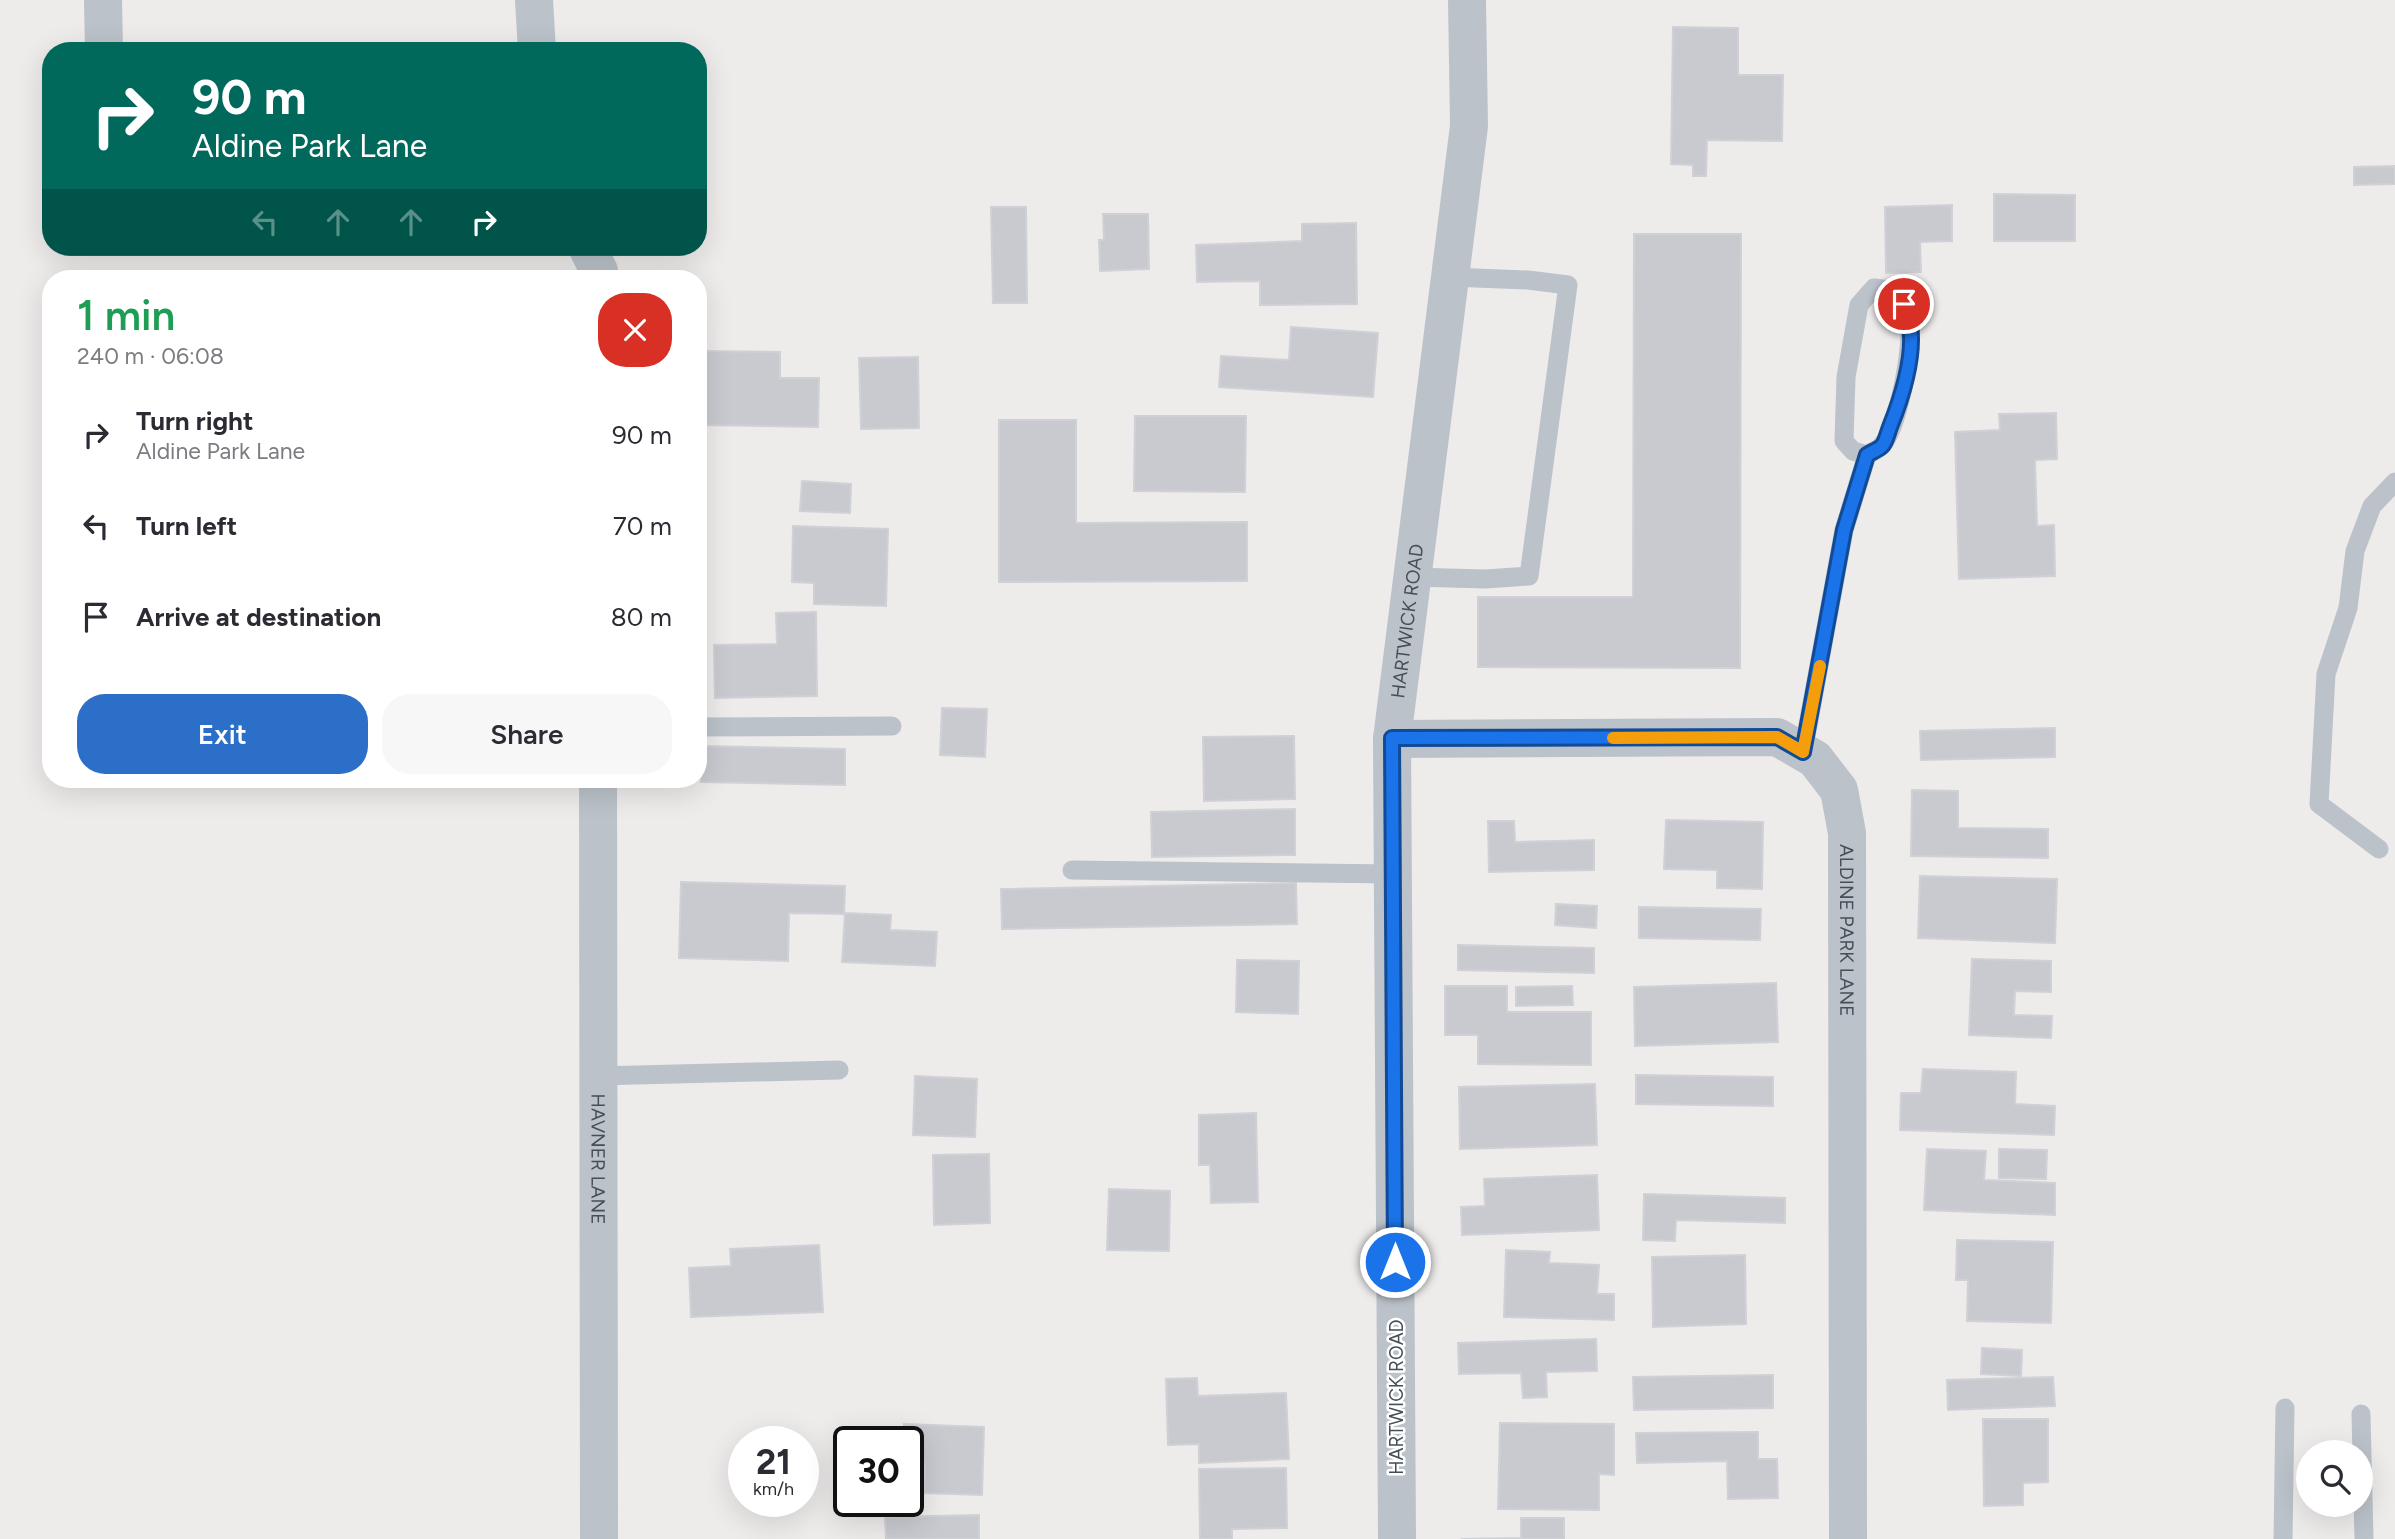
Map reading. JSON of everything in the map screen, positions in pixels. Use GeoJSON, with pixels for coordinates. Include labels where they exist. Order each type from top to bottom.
{"type":"FeatureCollection","features":[{"type":"Feature","properties":{"kind":"street"},"geometry":{"type":"LineString","coordinates":[[103,0],[104,42]]}},
{"type":"Feature","properties":{"kind":"street"},"geometry":{"type":"LineString","coordinates":[[534,0],[536,42]]}},
{"type":"Feature","properties":{"kind":"street","name":"HARTWICK ROAD"},"geometry":{"type":"LineString","coordinates":[[1396,1539],[1392,738],[1469,126],[1467,0]]}},
{"type":"Feature","properties":{"kind":"street","name":"ALDINE PARK LANE"},"geometry":{"type":"LineString","coordinates":[[1392,738],[1777,737],[1815,759],[1839,790],[1847,833],[1848,1539]]}},
{"type":"Feature","properties":{"kind":"street","name":"HAVNER LANE"},"geometry":{"type":"LineString","coordinates":[[598,788],[599,1539]]}},
{"type":"Feature","properties":{"kind":"lane"},"geometry":{"type":"LineString","coordinates":[[1412,577],[1485,579],[1528,576],[1568,285],[1528,280],[1450,277]]}},
{"type":"Feature","properties":{"kind":"lane"},"geometry":{"type":"LineString","coordinates":[[1803,752],[1844,530],[1867,455],[1883,446],[1898,403],[1910,350],[1910,317],[1898,291],[1874,288],[1859,305],[1846,377],[1844,441],[1853,451],[1867,455]]}},
{"type":"Feature","properties":{"kind":"lane"},"geometry":{"type":"LineString","coordinates":[[2379,849],[2319,804],[2326,674],[2348,608],[2356,551],[2368,517],[2372,506],[2395,482]]}},
{"type":"Feature","properties":{"kind":"lane"},"geometry":{"type":"LineString","coordinates":[[707,727],[892,726]]}},
{"type":"Feature","properties":{"kind":"lane"},"geometry":{"type":"LineString","coordinates":[[1072,870],[1393,874]]}},
{"type":"Feature","properties":{"kind":"lane"},"geometry":{"type":"LineString","coordinates":[[597,1076],[839,1070]]}},
{"type":"Feature","properties":{"kind":"lane"},"geometry":{"type":"LineString","coordinates":[[2283,1539],[2285,1408]]}},
{"type":"Feature","properties":{"kind":"lane"},"geometry":{"type":"LineString","coordinates":[[2361,1414],[2364,1539]]}},
{"type":"Feature","properties":{"kind":"building"},"geometry":{"type":"Polygon","coordinates":[[[1673,27],[1738,28],[1738,75],[1783,75],[1782,141],[1707,140],[1706,176],[1693,176],[1693,165],[1671,164],[1673,27]]]}},
{"type":"Feature","properties":{"kind":"building"},"geometry":{"type":"Polygon","coordinates":[[[2395,166],[2395,184],[2354,185],[2354,167],[2395,166]]]}},
{"type":"Feature","properties":{"kind":"building"},"geometry":{"type":"Polygon","coordinates":[[[1994,194],[2075,195],[2075,241],[1994,241],[1994,194]]]}},
{"type":"Feature","properties":{"kind":"building"},"geometry":{"type":"Polygon","coordinates":[[[1952,205],[1952,241],[1920,242],[1921,272],[1886,273],[1885,207],[1952,205]]]}},
{"type":"Feature","properties":{"kind":"building"},"geometry":{"type":"Polygon","coordinates":[[[991,207],[1026,207],[1027,303],[993,303],[991,207]]]}},
{"type":"Feature","properties":{"kind":"building"},"geometry":{"type":"Polygon","coordinates":[[[1103,214],[1148,214],[1149,269],[1100,271],[1099,240],[1104,240],[1103,214]]]}},
{"type":"Feature","properties":{"kind":"building"},"geometry":{"type":"Polygon","coordinates":[[[1356,223],[1357,304],[1260,305],[1260,281],[1197,282],[1196,245],[1302,241],[1302,224],[1356,223]]]}},
{"type":"Feature","properties":{"kind":"building"},"geometry":{"type":"Polygon","coordinates":[[[1634,234],[1741,234],[1740,668],[1478,667],[1478,597],[1633,597],[1634,234]]]}},
{"type":"Feature","properties":{"kind":"building"},"geometry":{"type":"Polygon","coordinates":[[[1291,327],[1378,333],[1373,397],[1219,387],[1221,356],[1289,360],[1291,327]]]}},
{"type":"Feature","properties":{"kind":"building"},"geometry":{"type":"Polygon","coordinates":[[[707,351],[780,352],[780,378],[819,378],[818,427],[707,425],[707,351]]]}},
{"type":"Feature","properties":{"kind":"building"},"geometry":{"type":"Polygon","coordinates":[[[918,357],[919,428],[861,429],[859,358],[918,357]]]}},
{"type":"Feature","properties":{"kind":"building"},"geometry":{"type":"Polygon","coordinates":[[[2056,413],[2057,459],[2035,460],[2037,526],[2054,525],[2055,576],[1959,579],[1955,432],[2000,430],[1999,414],[2056,413]]]}},
{"type":"Feature","properties":{"kind":"building"},"geometry":{"type":"Polygon","coordinates":[[[1135,416],[1246,416],[1245,492],[1134,491],[1135,416]]]}},
{"type":"Feature","properties":{"kind":"building"},"geometry":{"type":"Polygon","coordinates":[[[999,420],[1076,420],[1076,523],[1247,522],[1247,581],[999,582],[999,420]]]}},
{"type":"Feature","properties":{"kind":"building"},"geometry":{"type":"Polygon","coordinates":[[[802,481],[851,484],[850,513],[800,511],[802,481]]]}},
{"type":"Feature","properties":{"kind":"building"},"geometry":{"type":"Polygon","coordinates":[[[793,526],[888,529],[886,606],[814,604],[814,583],[792,582],[793,526]]]}},
{"type":"Feature","properties":{"kind":"building"},"geometry":{"type":"Polygon","coordinates":[[[816,612],[817,696],[715,698],[714,645],[777,644],[776,613],[816,612]]]}},
{"type":"Feature","properties":{"kind":"building"},"geometry":{"type":"Polygon","coordinates":[[[942,708],[987,709],[985,757],[940,755],[942,708]]]}},
{"type":"Feature","properties":{"kind":"building"},"geometry":{"type":"Polygon","coordinates":[[[2055,728],[2055,757],[1921,760],[1920,731],[2055,728]]]}},
{"type":"Feature","properties":{"kind":"building"},"geometry":{"type":"Polygon","coordinates":[[[1294,736],[1295,799],[1204,801],[1203,737],[1294,736]]]}},
{"type":"Feature","properties":{"kind":"building"},"geometry":{"type":"Polygon","coordinates":[[[707,746],[845,749],[845,785],[707,782],[707,746]]]}},
{"type":"Feature","properties":{"kind":"building"},"geometry":{"type":"Polygon","coordinates":[[[1912,790],[1958,791],[1958,828],[2048,829],[2048,858],[1911,856],[1912,790]]]}},
{"type":"Feature","properties":{"kind":"building"},"geometry":{"type":"Polygon","coordinates":[[[1295,809],[1295,855],[1152,857],[1151,812],[1295,809]]]}},
{"type":"Feature","properties":{"kind":"building"},"geometry":{"type":"Polygon","coordinates":[[[1666,820],[1763,822],[1762,889],[1717,888],[1717,870],[1664,869],[1666,820]]]}},
{"type":"Feature","properties":{"kind":"building"},"geometry":{"type":"Polygon","coordinates":[[[1488,821],[1514,821],[1515,842],[1594,840],[1594,870],[1489,872],[1488,821]]]}},
{"type":"Feature","properties":{"kind":"building"},"geometry":{"type":"Polygon","coordinates":[[[1920,876],[2057,879],[2055,943],[1918,938],[1920,876]]]}},
{"type":"Feature","properties":{"kind":"building"},"geometry":{"type":"Polygon","coordinates":[[[681,882],[845,886],[844,914],[789,913],[788,961],[679,958],[681,882]]]}},
{"type":"Feature","properties":{"kind":"building"},"geometry":{"type":"Polygon","coordinates":[[[1296,883],[1297,924],[1002,929],[1001,889],[1296,883]]]}},
{"type":"Feature","properties":{"kind":"building"},"geometry":{"type":"Polygon","coordinates":[[[1556,904],[1597,906],[1596,928],[1555,925],[1556,904]]]}},
{"type":"Feature","properties":{"kind":"building"},"geometry":{"type":"Polygon","coordinates":[[[1639,907],[1761,909],[1760,940],[1639,938],[1639,907]]]}},
{"type":"Feature","properties":{"kind":"building"},"geometry":{"type":"Polygon","coordinates":[[[845,913],[891,915],[890,930],[937,932],[935,966],[842,962],[845,913]]]}},
{"type":"Feature","properties":{"kind":"building"},"geometry":{"type":"Polygon","coordinates":[[[1458,945],[1594,948],[1594,973],[1458,970],[1458,945]]]}},
{"type":"Feature","properties":{"kind":"building"},"geometry":{"type":"Polygon","coordinates":[[[1972,959],[2051,961],[2051,992],[2015,991],[2014,1015],[2052,1016],[2051,1038],[1969,1035],[1972,959]]]}},
{"type":"Feature","properties":{"kind":"building"},"geometry":{"type":"Polygon","coordinates":[[[1237,960],[1299,961],[1298,1014],[1236,1012],[1237,960]]]}},
{"type":"Feature","properties":{"kind":"building"},"geometry":{"type":"Polygon","coordinates":[[[1776,983],[1778,1042],[1635,1046],[1634,987],[1776,983]]]}},
{"type":"Feature","properties":{"kind":"building"},"geometry":{"type":"Polygon","coordinates":[[[1445,986],[1507,986],[1507,1012],[1591,1012],[1591,1065],[1478,1064],[1478,1035],[1445,1035],[1445,986]]]}},
{"type":"Feature","properties":{"kind":"building"},"geometry":{"type":"Polygon","coordinates":[[[1572,986],[1573,1005],[1516,1006],[1516,987],[1572,986]]]}},
{"type":"Feature","properties":{"kind":"building"},"geometry":{"type":"Polygon","coordinates":[[[1923,1069],[2016,1072],[2015,1104],[2055,1106],[2054,1135],[1900,1130],[1901,1093],[1921,1093],[1923,1069]]]}},
{"type":"Feature","properties":{"kind":"building"},"geometry":{"type":"Polygon","coordinates":[[[1636,1075],[1773,1077],[1773,1106],[1636,1104],[1636,1075]]]}},
{"type":"Feature","properties":{"kind":"building"},"geometry":{"type":"Polygon","coordinates":[[[915,1076],[977,1079],[975,1137],[913,1135],[915,1076]]]}},
{"type":"Feature","properties":{"kind":"building"},"geometry":{"type":"Polygon","coordinates":[[[1595,1084],[1597,1145],[1460,1149],[1459,1087],[1595,1084]]]}},
{"type":"Feature","properties":{"kind":"building"},"geometry":{"type":"Polygon","coordinates":[[[1256,1113],[1258,1202],[1211,1203],[1210,1165],[1199,1165],[1199,1115],[1256,1113]]]}},
{"type":"Feature","properties":{"kind":"building"},"geometry":{"type":"Polygon","coordinates":[[[1927,1149],[1986,1151],[1984,1180],[2055,1183],[2055,1215],[1924,1210],[1927,1149]]]}},
{"type":"Feature","properties":{"kind":"building"},"geometry":{"type":"Polygon","coordinates":[[[1999,1149],[2047,1150],[2046,1179],[1999,1178],[1999,1149]]]}},
{"type":"Feature","properties":{"kind":"building"},"geometry":{"type":"Polygon","coordinates":[[[989,1154],[990,1223],[934,1225],[933,1155],[989,1154]]]}},
{"type":"Feature","properties":{"kind":"building"},"geometry":{"type":"Polygon","coordinates":[[[1597,1175],[1599,1230],[1462,1235],[1461,1207],[1485,1206],[1484,1179],[1597,1175]]]}},
{"type":"Feature","properties":{"kind":"building"},"geometry":{"type":"Polygon","coordinates":[[[1109,1189],[1170,1191],[1169,1251],[1107,1250],[1109,1189]]]}},
{"type":"Feature","properties":{"kind":"building"},"geometry":{"type":"Polygon","coordinates":[[[1644,1194],[1785,1198],[1785,1223],[1676,1220],[1675,1241],[1643,1240],[1644,1194]]]}},
{"type":"Feature","properties":{"kind":"building"},"geometry":{"type":"Polygon","coordinates":[[[1957,1240],[2053,1242],[2051,1323],[1967,1321],[1968,1280],[1956,1280],[1957,1240]]]}},
{"type":"Feature","properties":{"kind":"building"},"geometry":{"type":"Polygon","coordinates":[[[819,1245],[823,1312],[691,1317],[689,1268],[731,1266],[730,1249],[819,1245]]]}},
{"type":"Feature","properties":{"kind":"building"},"geometry":{"type":"Polygon","coordinates":[[[1506,1250],[1550,1252],[1549,1263],[1599,1265],[1597,1294],[1614,1294],[1614,1320],[1504,1317],[1506,1250]]]}},
{"type":"Feature","properties":{"kind":"building"},"geometry":{"type":"Polygon","coordinates":[[[1745,1255],[1746,1324],[1653,1327],[1652,1257],[1745,1255]]]}},
{"type":"Feature","properties":{"kind":"building"},"geometry":{"type":"Polygon","coordinates":[[[1596,1339],[1597,1371],[1546,1372],[1547,1397],[1523,1398],[1521,1373],[1459,1374],[1458,1343],[1596,1339]]]}},
{"type":"Feature","properties":{"kind":"building"},"geometry":{"type":"Polygon","coordinates":[[[1982,1348],[2022,1350],[2021,1376],[1981,1374],[1982,1348]]]}},
{"type":"Feature","properties":{"kind":"building"},"geometry":{"type":"Polygon","coordinates":[[[1773,1375],[1773,1408],[1634,1410],[1633,1377],[1773,1375]]]}},
{"type":"Feature","properties":{"kind":"building"},"geometry":{"type":"Polygon","coordinates":[[[2053,1377],[2055,1406],[1948,1410],[1947,1380],[2053,1377]]]}},
{"type":"Feature","properties":{"kind":"building"},"geometry":{"type":"Polygon","coordinates":[[[1197,1378],[1198,1396],[1286,1393],[1289,1459],[1199,1463],[1199,1444],[1168,1445],[1166,1379],[1197,1378]]]}},
{"type":"Feature","properties":{"kind":"building"},"geometry":{"type":"Polygon","coordinates":[[[1983,1419],[2048,1419],[2048,1482],[2023,1483],[2023,1505],[1984,1506],[1983,1419]]]}},
{"type":"Feature","properties":{"kind":"building"},"geometry":{"type":"Polygon","coordinates":[[[1500,1423],[1614,1424],[1614,1475],[1599,1474],[1599,1510],[1498,1509],[1500,1423]]]}},
{"type":"Feature","properties":{"kind":"building"},"geometry":{"type":"Polygon","coordinates":[[[904,1424],[984,1427],[982,1495],[924,1493],[924,1426],[904,1424]]]}},
{"type":"Feature","properties":{"kind":"building"},"geometry":{"type":"Polygon","coordinates":[[[1758,1432],[1758,1459],[1777,1459],[1778,1498],[1728,1499],[1727,1461],[1637,1463],[1636,1433],[1758,1432]]]}},
{"type":"Feature","properties":{"kind":"building"},"geometry":{"type":"Polygon","coordinates":[[[1286,1468],[1287,1528],[1232,1529],[1232,1539],[1200,1539],[1199,1469],[1286,1468]]]}},
{"type":"Feature","properties":{"kind":"building"},"geometry":{"type":"Polygon","coordinates":[[[979,1515],[979,1539],[886,1539],[885,1517],[979,1515]]]}},
{"type":"Feature","properties":{"kind":"building"},"geometry":{"type":"Polygon","coordinates":[[[1521,1518],[1564,1518],[1564,1539],[1461,1539],[1521,1538],[1521,1518]]]}},
{"type":"Feature","properties":{"kind":"slow traffic"},"geometry":{"type":"LineString","coordinates":[[1613,738],[1777,737],[1803,752],[1820,666]]}},
{"type":"Feature","properties":{"kind":"route"},"geometry":{"type":"LineString","coordinates":[[1395,1262],[1392,738],[1777,737],[1803,752],[1844,530],[1867,455],[1883,446],[1905,378],[1910,350],[1910,317],[1904,304]]}}]}
